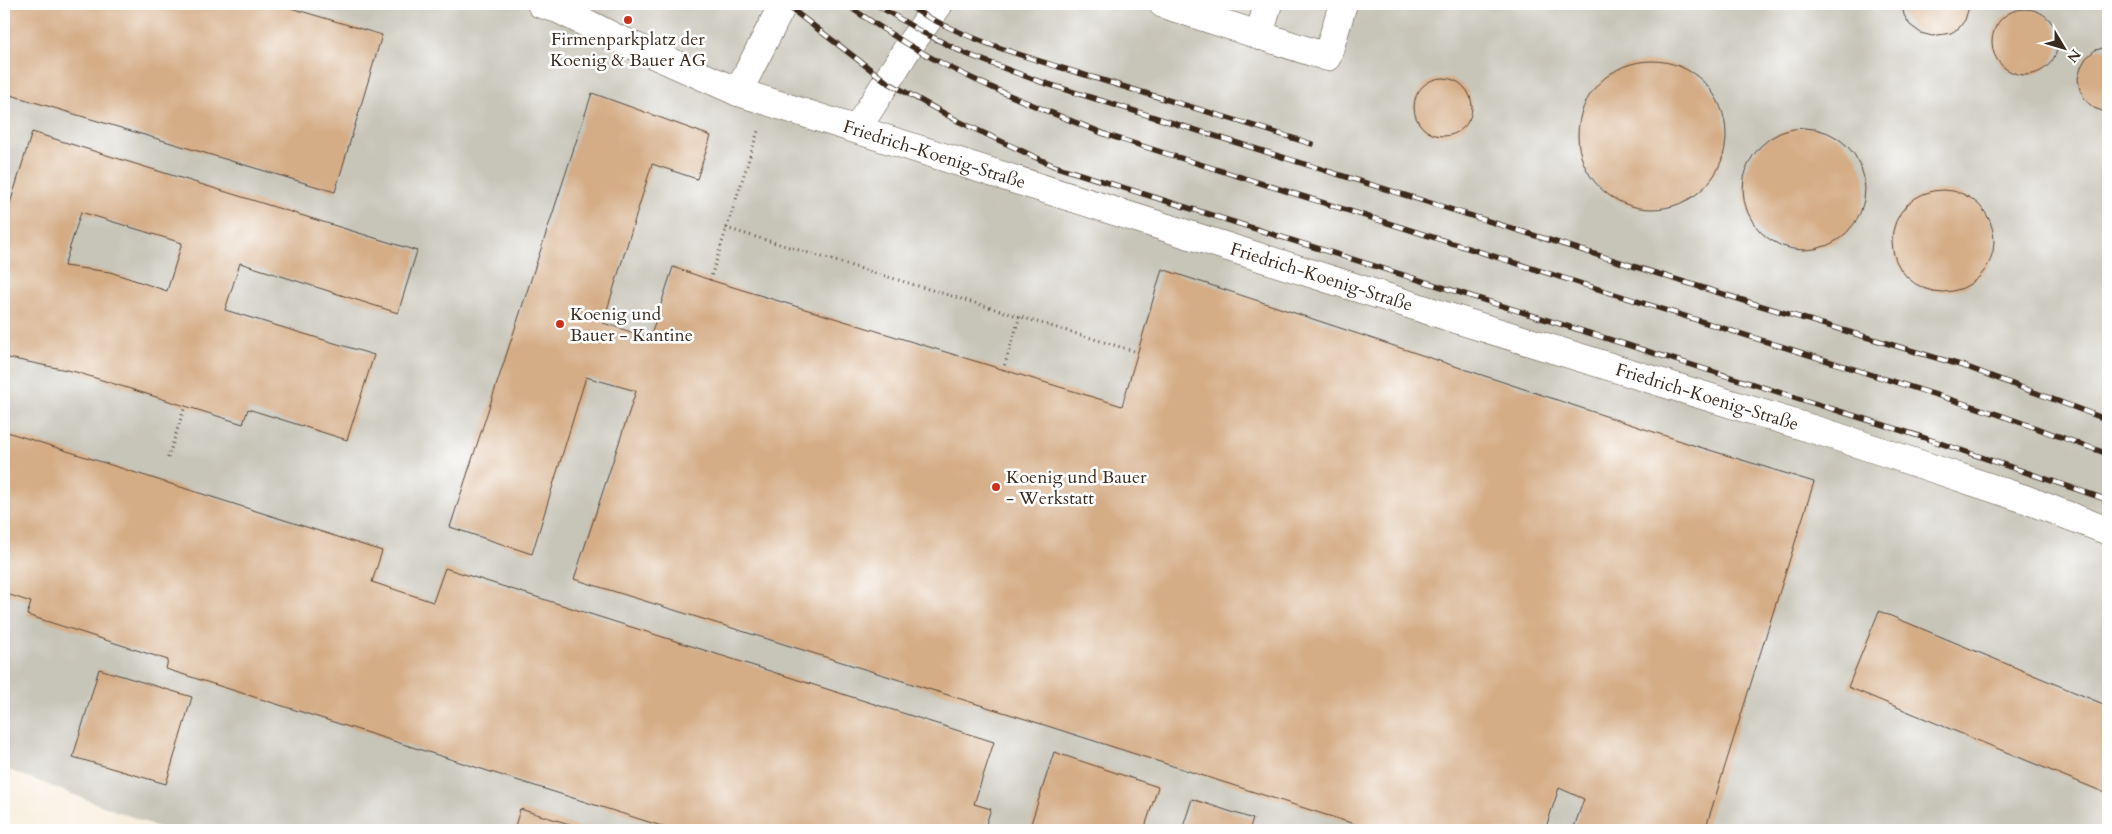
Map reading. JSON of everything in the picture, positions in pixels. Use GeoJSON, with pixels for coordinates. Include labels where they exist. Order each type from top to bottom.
{"type":"FeatureCollection","features":[{"type":"Feature","properties":{"kind":"street","name":"Friedrich-Koenig-Straße"},"geometry":{"type":"LineString","coordinates":[[541,4],[558,9],[614,38],[738,92],[1468,323],[1835,436],[2025,499],[2108,531]]}},
{"type":"Feature","properties":{"kind":"street"},"geometry":{"type":"LineString","coordinates":[[738,92],[783,4]]}},
{"type":"Feature","properties":{"kind":"street"},"geometry":{"type":"LineString","coordinates":[[857,129],[909,46],[939,4]]}},
{"type":"Feature","properties":{"kind":"street"},"geometry":{"type":"LineString","coordinates":[[1163,4],[1327,57],[1343,4]]}},
{"type":"Feature","properties":{"kind":"street"},"geometry":{"type":"LineString","coordinates":[[1259,36],[1268,4]]}},
{"type":"Feature","properties":{"kind":"path"},"geometry":{"type":"LineString","coordinates":[[710,280],[767,101]]}},
{"type":"Feature","properties":{"kind":"path"},"geometry":{"type":"LineString","coordinates":[[726,228],[1136,352]]}},
{"type":"Feature","properties":{"kind":"path"},"geometry":{"type":"LineString","coordinates":[[1003,370],[1020,316]]}},
{"type":"Feature","properties":{"kind":"path"},"geometry":{"type":"LineString","coordinates":[[168,458],[185,406]]}},
{"type":"Feature","properties":{"kind":"shaded area"},"geometry":{"type":"Polygon","coordinates":[[[4,4],[2108,4],[2108,830],[166,830],[4,768],[4,4]]]}},
{"type":"Feature","properties":{"kind":"building"},"geometry":{"type":"Polygon","coordinates":[[[4,4],[277,4],[382,35],[335,192],[4,93],[4,4]]]}},
{"type":"Feature","properties":{"kind":"building"},"geometry":{"type":"Polygon","coordinates":[[[1902,4],[1970,4],[1965,20],[1959,28],[1951,33],[1932,36],[1921,33],[1910,25],[1904,15],[1902,4]]]}},
{"type":"Feature","properties":{"kind":"building"},"geometry":{"type":"Polygon","coordinates":[[[2025,9],[2037,12],[2048,19],[2055,30],[2058,42],[2055,54],[2048,65],[2037,72],[2025,75],[2013,72],[2002,65],[1995,54],[1992,42],[1995,30],[2002,19],[2013,12],[2025,9]]]}},
{"type":"Feature","properties":{"kind":"building"},"geometry":{"type":"Polygon","coordinates":[[[2108,47],[2108,113],[2094,108],[2085,100],[2080,90],[2078,79],[2086,58],[2095,50],[2108,47]]]}},
{"type":"Feature","properties":{"kind":"building"},"geometry":{"type":"Polygon","coordinates":[[[1652,61],[1680,66],[1693,73],[1704,83],[1714,94],[1721,107],[1726,135],[1721,163],[1714,176],[1704,187],[1693,197],[1680,204],[1652,209],[1624,204],[1611,197],[1600,187],[1590,176],[1583,163],[1578,135],[1583,107],[1590,94],[1600,83],[1611,73],[1624,66],[1652,61]]]}},
{"type":"Feature","properties":{"kind":"building"},"geometry":{"type":"Polygon","coordinates":[[[1437,78],[1449,78],[1464,86],[1472,101],[1472,113],[1464,128],[1449,136],[1437,136],[1422,128],[1414,113],[1414,101],[1422,86],[1437,78]]]}},
{"type":"Feature","properties":{"kind":"building","name":"Koenig und Bauer - Werkstatt"},"geometry":{"type":"Polygon","coordinates":[[[592,93],[711,136],[697,179],[652,164],[603,323],[650,338],[673,267],[1122,406],[1162,269],[1693,445],[1814,482],[1705,830],[1573,830],[1584,799],[1559,788],[1545,830],[1373,830],[1035,722],[574,579],[636,391],[586,377],[532,554],[450,527],[592,93]]]}},
{"type":"Feature","properties":{"kind":"building"},"geometry":{"type":"Polygon","coordinates":[[[1804,128],[1827,133],[1847,146],[1860,166],[1865,189],[1860,212],[1847,232],[1827,245],[1804,250],[1781,245],[1761,232],[1748,212],[1743,189],[1748,166],[1761,146],[1781,133],[1804,128]]]}},
{"type":"Feature","properties":{"kind":"building"},"geometry":{"type":"Polygon","coordinates":[[[32,132],[417,251],[398,313],[240,263],[225,310],[374,355],[347,440],[248,409],[243,424],[76,372],[4,357],[4,223],[32,132]],[[81,212],[64,266],[110,272],[167,291],[182,243],[81,212]]]}},
{"type":"Feature","properties":{"kind":"building"},"geometry":{"type":"Polygon","coordinates":[[[1943,190],[1963,194],[1979,205],[1990,221],[1994,241],[1990,261],[1979,277],[1963,288],[1943,292],[1923,288],[1907,277],[1896,261],[1892,241],[1896,221],[1907,205],[1923,194],[1943,190]]]}},
{"type":"Feature","properties":{"kind":"building"},"geometry":{"type":"Polygon","coordinates":[[[4,431],[382,551],[372,582],[433,602],[445,568],[994,742],[974,804],[991,809],[984,830],[674,830],[166,669],[168,660],[27,615],[31,602],[4,593],[4,431]]]}},
{"type":"Feature","properties":{"kind":"building"},"geometry":{"type":"Polygon","coordinates":[[[1879,611],[2108,706],[2108,794],[1848,687],[1879,611]]]}},
{"type":"Feature","properties":{"kind":"building"},"geometry":{"type":"Polygon","coordinates":[[[99,669],[192,697],[166,784],[73,757],[99,669]]]}},
{"type":"Feature","properties":{"kind":"building"},"geometry":{"type":"Polygon","coordinates":[[[1054,752],[1158,787],[1144,830],[1029,830],[1054,752]]]}},
{"type":"Feature","properties":{"kind":"building"},"geometry":{"type":"Polygon","coordinates":[[[1192,799],[1253,819],[1249,830],[1182,830],[1192,799]]]}},
{"type":"Feature","properties":{"kind":"building"},"geometry":{"type":"Polygon","coordinates":[[[520,809],[589,830],[514,830],[520,809]]]}},
{"type":"Feature","properties":{"kind":"railway"},"geometry":{"type":"LineString","coordinates":[[785,4],[887,82],[958,121],[1054,166],[1919,436],[2108,500]]}},
{"type":"Feature","properties":{"kind":"railway"},"geometry":{"type":"LineString","coordinates":[[845,4],[909,45],[957,71],[1006,94],[1107,135],[1997,414],[2108,454]]}},
{"type":"Feature","properties":{"kind":"railway"},"geometry":{"type":"LineString","coordinates":[[875,4],[920,31],[964,53],[1038,81],[1755,304],[1967,367],[2108,420]]}},
{"type":"Feature","properties":{"kind":"railway"},"geometry":{"type":"LineString","coordinates":[[905,4],[950,28],[997,47],[1312,144]]}},
{"type":"Feature","properties":{"kind":"place","name":"Firmenparkplatz der Koenig & Bauer AG"},"geometry":{"type":"Point","coordinates":[628,20]}},
{"type":"Feature","properties":{"kind":"place","name":"Koenig und Bauer - Kantine"},"geometry":{"type":"Point","coordinates":[560,324]}},
{"type":"Feature","properties":{"kind":"place","name":"Koenig und Bauer - Werkstatt"},"geometry":{"type":"Point","coordinates":[996,487]}}]}
